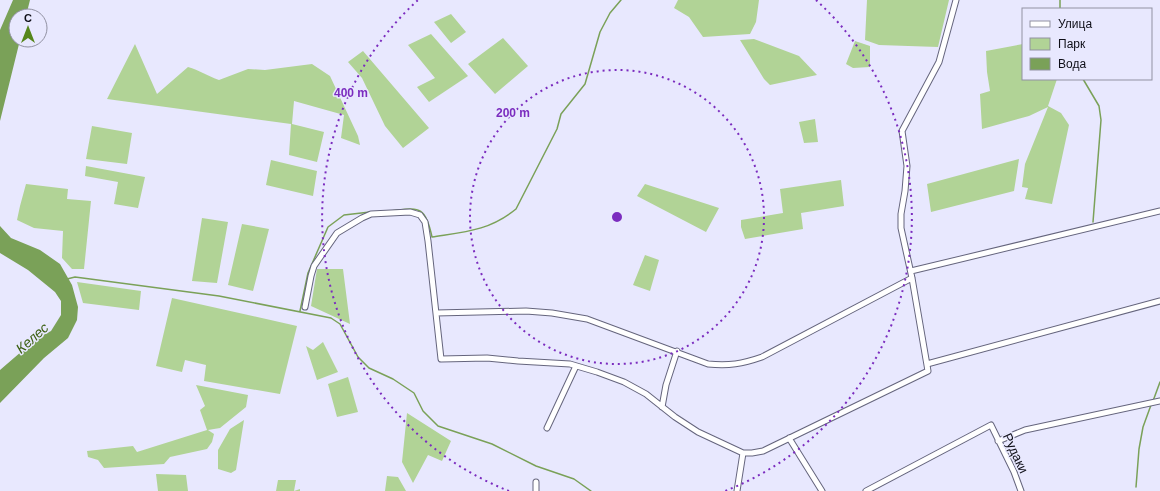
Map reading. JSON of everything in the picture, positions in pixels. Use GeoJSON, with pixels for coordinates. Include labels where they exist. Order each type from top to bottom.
{"type":"FeatureCollection","features":[{"type":"Feature","properties":{"kind":"street"},"geometry":{"type":"LineString","coordinates":[[305,307],[310,276],[314,266],[337,233],[371,214],[410,212],[420,215],[425,222],[441,359],[487,358],[576,366],[597,372],[624,382],[646,394],[698,432],[743,453],[763,451],[928,371],[911,271],[901,228],[901,214],[907,166],[902,131],[938,62],[956,0]]}},
{"type":"Feature","properties":{"kind":"street"},"geometry":{"type":"LineString","coordinates":[[911,271],[1160,211]]}},
{"type":"Feature","properties":{"kind":"street"},"geometry":{"type":"LineString","coordinates":[[436,313],[526,311],[552,313],[587,319],[677,351],[708,364],[743,364],[762,357],[912,278]]}},
{"type":"Feature","properties":{"kind":"street"},"geometry":{"type":"LineString","coordinates":[[927,364],[1160,301]]}},
{"type":"Feature","properties":{"kind":"street"},"geometry":{"type":"LineString","coordinates":[[662,407],[666,385],[677,351]]}},
{"type":"Feature","properties":{"kind":"street"},"geometry":{"type":"LineString","coordinates":[[547,428],[576,366]]}},
{"type":"Feature","properties":{"kind":"street"},"geometry":{"type":"LineString","coordinates":[[998,441],[1025,430],[1160,401]]}},
{"type":"Feature","properties":{"kind":"street","name":"Рудаки"},"geometry":{"type":"LineString","coordinates":[[866,491],[991,425],[1014,472],[1021,491]]}},
{"type":"Feature","properties":{"kind":"street"},"geometry":{"type":"LineString","coordinates":[[789,438],[822,491]]}},
{"type":"Feature","properties":{"kind":"street"},"geometry":{"type":"LineString","coordinates":[[737,491],[743,453]]}},
{"type":"Feature","properties":{"kind":"street"},"geometry":{"type":"LineString","coordinates":[[536,482],[536,491]]}},
{"type":"Feature","properties":{"kind":"green space"},"geometry":{"type":"Polygon","coordinates":[[[678,0],[759,0],[756,22],[750,34],[703,37],[689,17],[674,8],[678,0]]]}},
{"type":"Feature","properties":{"kind":"green space"},"geometry":{"type":"Polygon","coordinates":[[[867,0],[949,0],[938,47],[879,45],[865,40],[867,0]]]}},
{"type":"Feature","properties":{"kind":"green space"},"geometry":{"type":"Polygon","coordinates":[[[451,14],[466,32],[451,43],[434,22],[451,14]]]}},
{"type":"Feature","properties":{"kind":"green space"},"geometry":{"type":"Polygon","coordinates":[[[431,34],[468,76],[429,102],[417,87],[435,78],[408,45],[431,34]]]}},
{"type":"Feature","properties":{"kind":"green space"},"geometry":{"type":"Polygon","coordinates":[[[503,38],[528,66],[495,94],[468,64],[503,38]]]}},
{"type":"Feature","properties":{"kind":"green space"},"geometry":{"type":"Polygon","coordinates":[[[754,39],[799,56],[817,75],[770,85],[764,79],[740,40],[754,39]]]}},
{"type":"Feature","properties":{"kind":"green space"},"geometry":{"type":"Polygon","coordinates":[[[855,41],[870,46],[870,67],[853,68],[846,64],[855,41]]]}},
{"type":"Feature","properties":{"kind":"green space"},"geometry":{"type":"Polygon","coordinates":[[[135,44],[157,94],[188,67],[219,80],[248,69],[265,70],[312,64],[330,76],[358,136],[360,145],[341,138],[344,115],[294,101],[292,124],[324,132],[317,162],[289,155],[291,124],[107,99],[135,44]]]}},
{"type":"Feature","properties":{"kind":"green space"},"geometry":{"type":"Polygon","coordinates":[[[1022,44],[1022,80],[1057,80],[1048,106],[1061,113],[1069,125],[1052,204],[1025,199],[1028,188],[1022,187],[1025,164],[1048,107],[1029,116],[982,129],[980,94],[990,91],[986,51],[1022,44]]]}},
{"type":"Feature","properties":{"kind":"green space"},"geometry":{"type":"Polygon","coordinates":[[[363,51],[429,128],[403,148],[385,126],[362,78],[348,62],[363,51]]]}},
{"type":"Feature","properties":{"kind":"green space"},"geometry":{"type":"Polygon","coordinates":[[[815,119],[818,142],[804,143],[799,122],[815,119]]]}},
{"type":"Feature","properties":{"kind":"green space"},"geometry":{"type":"Polygon","coordinates":[[[92,126],[132,133],[127,164],[86,159],[92,126]]]}},
{"type":"Feature","properties":{"kind":"green space"},"geometry":{"type":"Polygon","coordinates":[[[1019,159],[1014,191],[931,212],[927,184],[1019,159]]]}},
{"type":"Feature","properties":{"kind":"green space"},"geometry":{"type":"Polygon","coordinates":[[[271,160],[317,171],[313,196],[266,185],[271,160]]]}},
{"type":"Feature","properties":{"kind":"green space"},"geometry":{"type":"Polygon","coordinates":[[[86,166],[145,177],[138,208],[114,204],[118,182],[85,176],[86,166]]]}},
{"type":"Feature","properties":{"kind":"green space"},"geometry":{"type":"Polygon","coordinates":[[[841,180],[844,206],[801,213],[803,229],[745,239],[741,227],[741,220],[783,213],[780,189],[841,180]]]}},
{"type":"Feature","properties":{"kind":"green space"},"geometry":{"type":"Polygon","coordinates":[[[26,184],[68,189],[67,199],[91,201],[84,269],[72,269],[62,258],[63,231],[34,228],[17,220],[26,184]]]}},
{"type":"Feature","properties":{"kind":"green space"},"geometry":{"type":"Polygon","coordinates":[[[645,184],[719,208],[706,232],[637,196],[645,184]]]}},
{"type":"Feature","properties":{"kind":"green space"},"geometry":{"type":"Polygon","coordinates":[[[202,218],[228,222],[217,283],[192,281],[202,218]]]}},
{"type":"Feature","properties":{"kind":"green space"},"geometry":{"type":"Polygon","coordinates":[[[242,224],[269,229],[253,291],[228,285],[242,224]]]}},
{"type":"Feature","properties":{"kind":"green space"},"geometry":{"type":"Polygon","coordinates":[[[645,255],[659,260],[650,291],[633,285],[645,255]]]}},
{"type":"Feature","properties":{"kind":"green space"},"geometry":{"type":"Polygon","coordinates":[[[317,269],[343,269],[350,324],[311,306],[317,269]]]}},
{"type":"Feature","properties":{"kind":"green space"},"geometry":{"type":"Polygon","coordinates":[[[77,282],[141,291],[139,310],[83,303],[77,282]]]}},
{"type":"Feature","properties":{"kind":"green space"},"geometry":{"type":"Polygon","coordinates":[[[172,298],[297,326],[280,394],[204,381],[206,365],[185,360],[182,372],[156,366],[172,298]]]}},
{"type":"Feature","properties":{"kind":"green space"},"geometry":{"type":"Polygon","coordinates":[[[323,342],[338,372],[317,380],[306,346],[313,350],[323,342]]]}},
{"type":"Feature","properties":{"kind":"green space"},"geometry":{"type":"Polygon","coordinates":[[[348,377],[358,412],[337,417],[328,384],[348,377]]]}},
{"type":"Feature","properties":{"kind":"green space"},"geometry":{"type":"Polygon","coordinates":[[[196,385],[248,395],[246,407],[220,428],[208,430],[214,434],[212,442],[207,449],[170,457],[164,464],[104,468],[98,460],[88,457],[87,451],[133,446],[137,452],[207,430],[200,410],[205,406],[196,385]]]}},
{"type":"Feature","properties":{"kind":"green space"},"geometry":{"type":"Polygon","coordinates":[[[407,413],[451,441],[442,461],[428,455],[413,483],[402,462],[407,413]]]}},
{"type":"Feature","properties":{"kind":"green space"},"geometry":{"type":"Polygon","coordinates":[[[244,420],[236,470],[231,473],[218,469],[218,450],[230,429],[244,420]]]}},
{"type":"Feature","properties":{"kind":"green space"},"geometry":{"type":"Polygon","coordinates":[[[156,474],[186,475],[188,491],[158,491],[156,474]]]}},
{"type":"Feature","properties":{"kind":"green space"},"geometry":{"type":"Polygon","coordinates":[[[387,476],[398,477],[406,491],[385,491],[387,476]]]}},
{"type":"Feature","properties":{"kind":"green space"},"geometry":{"type":"Polygon","coordinates":[[[278,480],[296,480],[294,491],[276,491],[278,480]]]}},
{"type":"Feature","properties":{"kind":"water"},"geometry":{"type":"Polygon","coordinates":[[[13,0],[30,0],[28,8],[10,8],[13,0]]]}},
{"type":"Feature","properties":{"kind":"water"},"geometry":{"type":"Polygon","coordinates":[[[8,12],[8,48],[18,48],[0,121],[0,30],[8,12]]]}},
{"type":"Feature","properties":{"kind":"water","name":"Келес"},"geometry":{"type":"Polygon","coordinates":[[[0,226],[11,238],[40,250],[60,264],[72,285],[78,307],[77,320],[68,338],[44,358],[0,403],[0,370],[36,339],[51,331],[61,315],[61,301],[55,292],[28,270],[0,253],[0,226]]]}},
{"type":"Feature","properties":{"kind":"waterway"},"geometry":{"type":"LineString","coordinates":[[389,211],[407,209],[419,210],[427,219],[432,237],[466,232],[486,226],[496,222],[516,209],[557,129],[561,114],[585,84],[600,32],[610,13],[621,0]]}},
{"type":"Feature","properties":{"kind":"waterway"},"geometry":{"type":"LineString","coordinates":[[1060,0],[1060,8]]}},
{"type":"Feature","properties":{"kind":"waterway"},"geometry":{"type":"LineString","coordinates":[[1084,80],[1099,106],[1101,120],[1093,222]]}},
{"type":"Feature","properties":{"kind":"waterway"},"geometry":{"type":"LineString","coordinates":[[300,311],[308,273],[328,227],[344,215],[370,212]]}},
{"type":"Feature","properties":{"kind":"waterway"},"geometry":{"type":"LineString","coordinates":[[67,279],[75,277],[219,296],[331,318],[340,324],[358,357],[369,368],[393,379],[414,393],[423,411],[438,426],[492,444],[536,466],[574,479],[591,491]]}},
{"type":"Feature","properties":{"kind":"waterway"},"geometry":{"type":"LineString","coordinates":[[1153,401],[1160,382]]}},
{"type":"Feature","properties":{"kind":"waterway"},"geometry":{"type":"LineString","coordinates":[[1136,487],[1139,449],[1143,427],[1151,405]]}}]}
